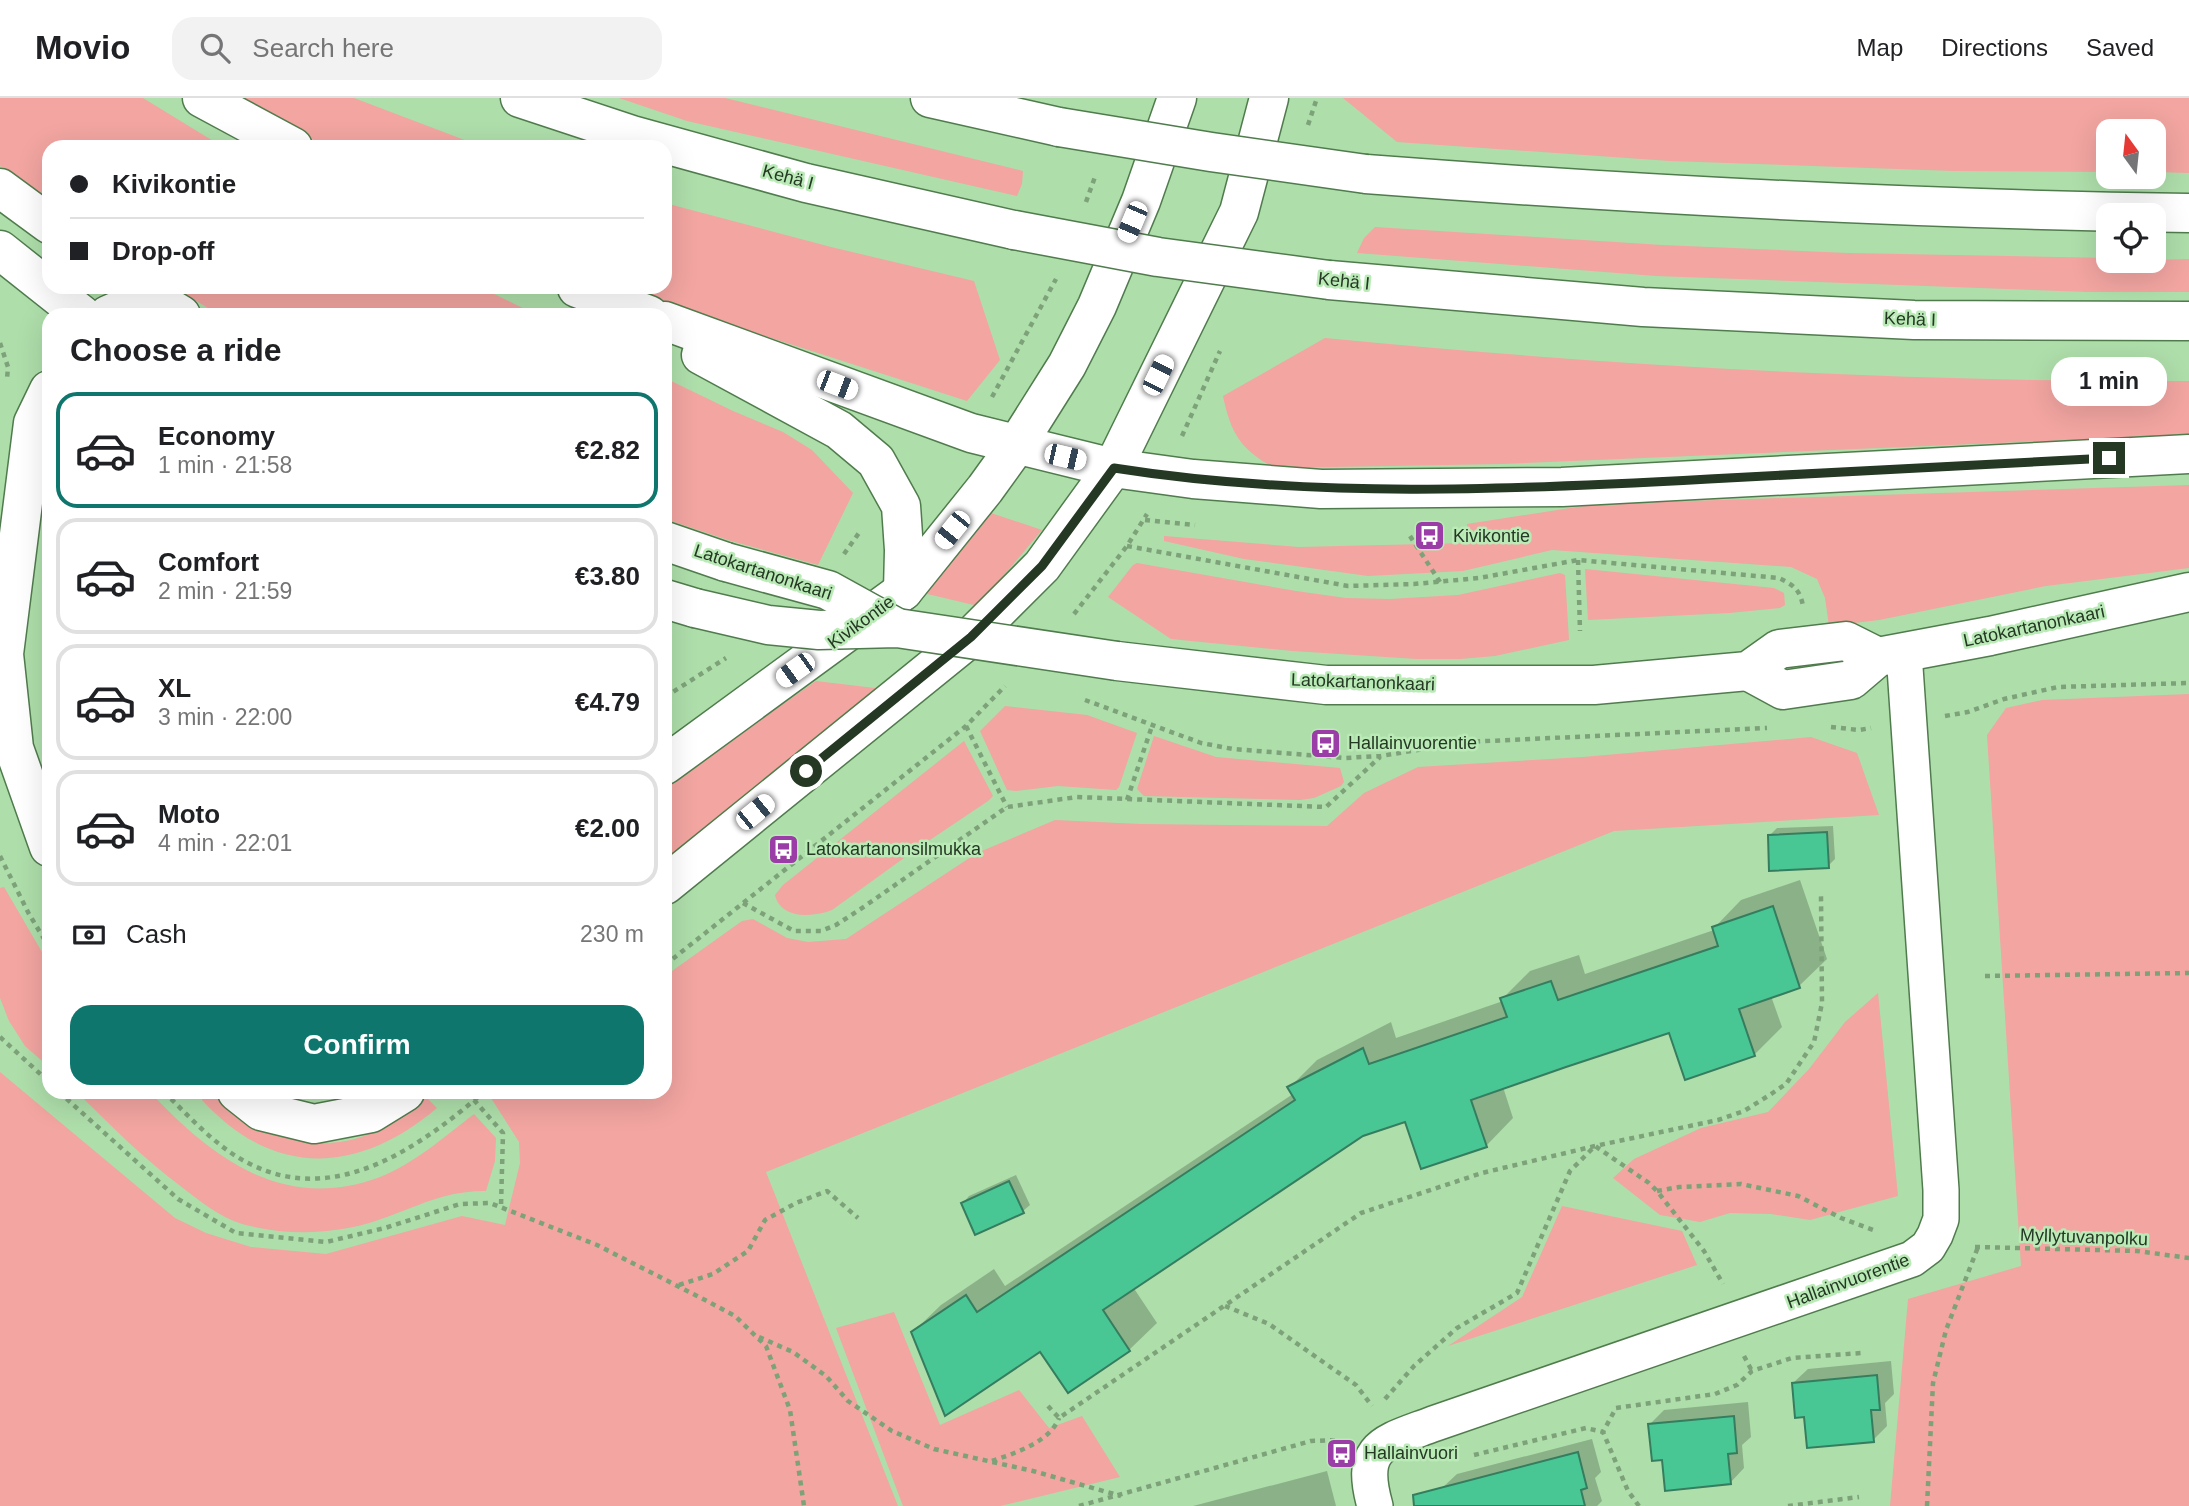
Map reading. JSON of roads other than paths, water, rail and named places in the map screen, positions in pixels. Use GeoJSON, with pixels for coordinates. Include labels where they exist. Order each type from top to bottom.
{"type":"FeatureCollection","features":[{"type":"Feature","properties":{"kind":"main road"},"geometry":{"type":"LineString","coordinates":[[202,98],[280,140]]}},
{"type":"Feature","properties":{"kind":"main road","name":"Kehä I"},"geometry":{"type":"LineString","coordinates":[[520,98],[650,140]]}},
{"type":"Feature","properties":{"kind":"main road"},"geometry":{"type":"LineString","coordinates":[[930,98],[1059,127],[1366,174],[1604,192],[2054,211],[2189,213]]}},
{"type":"Feature","properties":{"kind":"main road","name":"Kivikontie"},"geometry":{"type":"LineString","coordinates":[[672,760],[903,591],[985,489],[1016,446],[1067,365],[1097,306],[1141,201],[1177,98]]}},
{"type":"Feature","properties":{"kind":"main road"},"geometry":{"type":"LineString","coordinates":[[672,879],[971,637],[1042,566],[1114,468],[1239,212],[1269,98]]}},
{"type":"Feature","properties":{"kind":"main road","name":"Kehä I"},"geometry":{"type":"LineString","coordinates":[[672,146],[793,179],[1014,230],[1158,257],[1329,280],[1657,308],[1914,320],[2189,321]]}},
{"type":"Feature","properties":{"kind":"main road"},"geometry":{"type":"LineString","coordinates":[[0,188],[42,219]]}},
{"type":"Feature","properties":{"kind":"main road"},"geometry":{"type":"LineString","coordinates":[[0,250],[42,283]]}},
{"type":"Feature","properties":{"kind":"main road"},"geometry":{"type":"LineString","coordinates":[[56,294],[73,308]]}},
{"type":"Feature","properties":{"kind":"main road"},"geometry":{"type":"LineString","coordinates":[[587,294],[614,308]]}},
{"type":"Feature","properties":{"kind":"main road"},"geometry":{"type":"LineString","coordinates":[[592,294],[630,308]]}},
{"type":"Feature","properties":{"kind":"main road"},"geometry":{"type":"LineString","coordinates":[[135,308],[154,303]]}},
{"type":"Feature","properties":{"kind":"main road"},"geometry":{"type":"LineString","coordinates":[[672,324],[932,420],[1016,446],[1114,468],[1173,477],[1321,489],[1562,487],[2189,454]]}},
{"type":"Feature","properties":{"kind":"main road"},"geometry":{"type":"LineString","coordinates":[[672,340],[839,430],[876,461],[901,506],[903,591]]}},
{"type":"Feature","properties":{"kind":"main road"},"geometry":{"type":"LineString","coordinates":[[42,404],[33,423],[4,654],[14,748],[42,827]]}},
{"type":"Feature","properties":{"kind":"main road"},"geometry":{"type":"LineString","coordinates":[[18,557],[42,519]]}},
{"type":"Feature","properties":{"kind":"main road","name":"Latokartanonkaari"},"geometry":{"type":"LineString","coordinates":[[672,543],[726,562],[828,590],[897,628]]}},
{"type":"Feature","properties":{"kind":"main road","name":"Latokartanonkaari"},"geometry":{"type":"LineString","coordinates":[[680,603],[768,625],[807,629],[897,628],[1117,661],[1326,685],[1594,685],[1748,671],[1783,690],[1851,680],[1891,655],[2189,592]]}},
{"type":"Feature","properties":{"kind":"main road"},"geometry":{"type":"LineString","coordinates":[[246,1099],[261,1111],[314,1124],[372,1113],[394,1099]]}},
{"type":"Feature","properties":{"kind":"street","name":"Hallainvuorentie"},"geometry":{"type":"LineString","coordinates":[[1375,1506],[1368,1479],[1369,1467],[1374,1454],[1386,1442],[1912,1259],[1928,1247],[1941,1219],[1940,1162],[1920,911],[1891,655]]}},
{"type":"Feature","properties":{"kind":"place","name":"Kivikontie"},"geometry":{"type":"Point","coordinates":[1430,536]}},
{"type":"Feature","properties":{"kind":"place","name":"Hallainvuorentie"},"geometry":{"type":"Point","coordinates":[1325,743]}},
{"type":"Feature","properties":{"kind":"place","name":"Latokartanonsilmukka"},"geometry":{"type":"Point","coordinates":[783,849]}},
{"type":"Feature","properties":{"kind":"place","name":"Hallainvuori"},"geometry":{"type":"Point","coordinates":[1341,1453]}}]}
